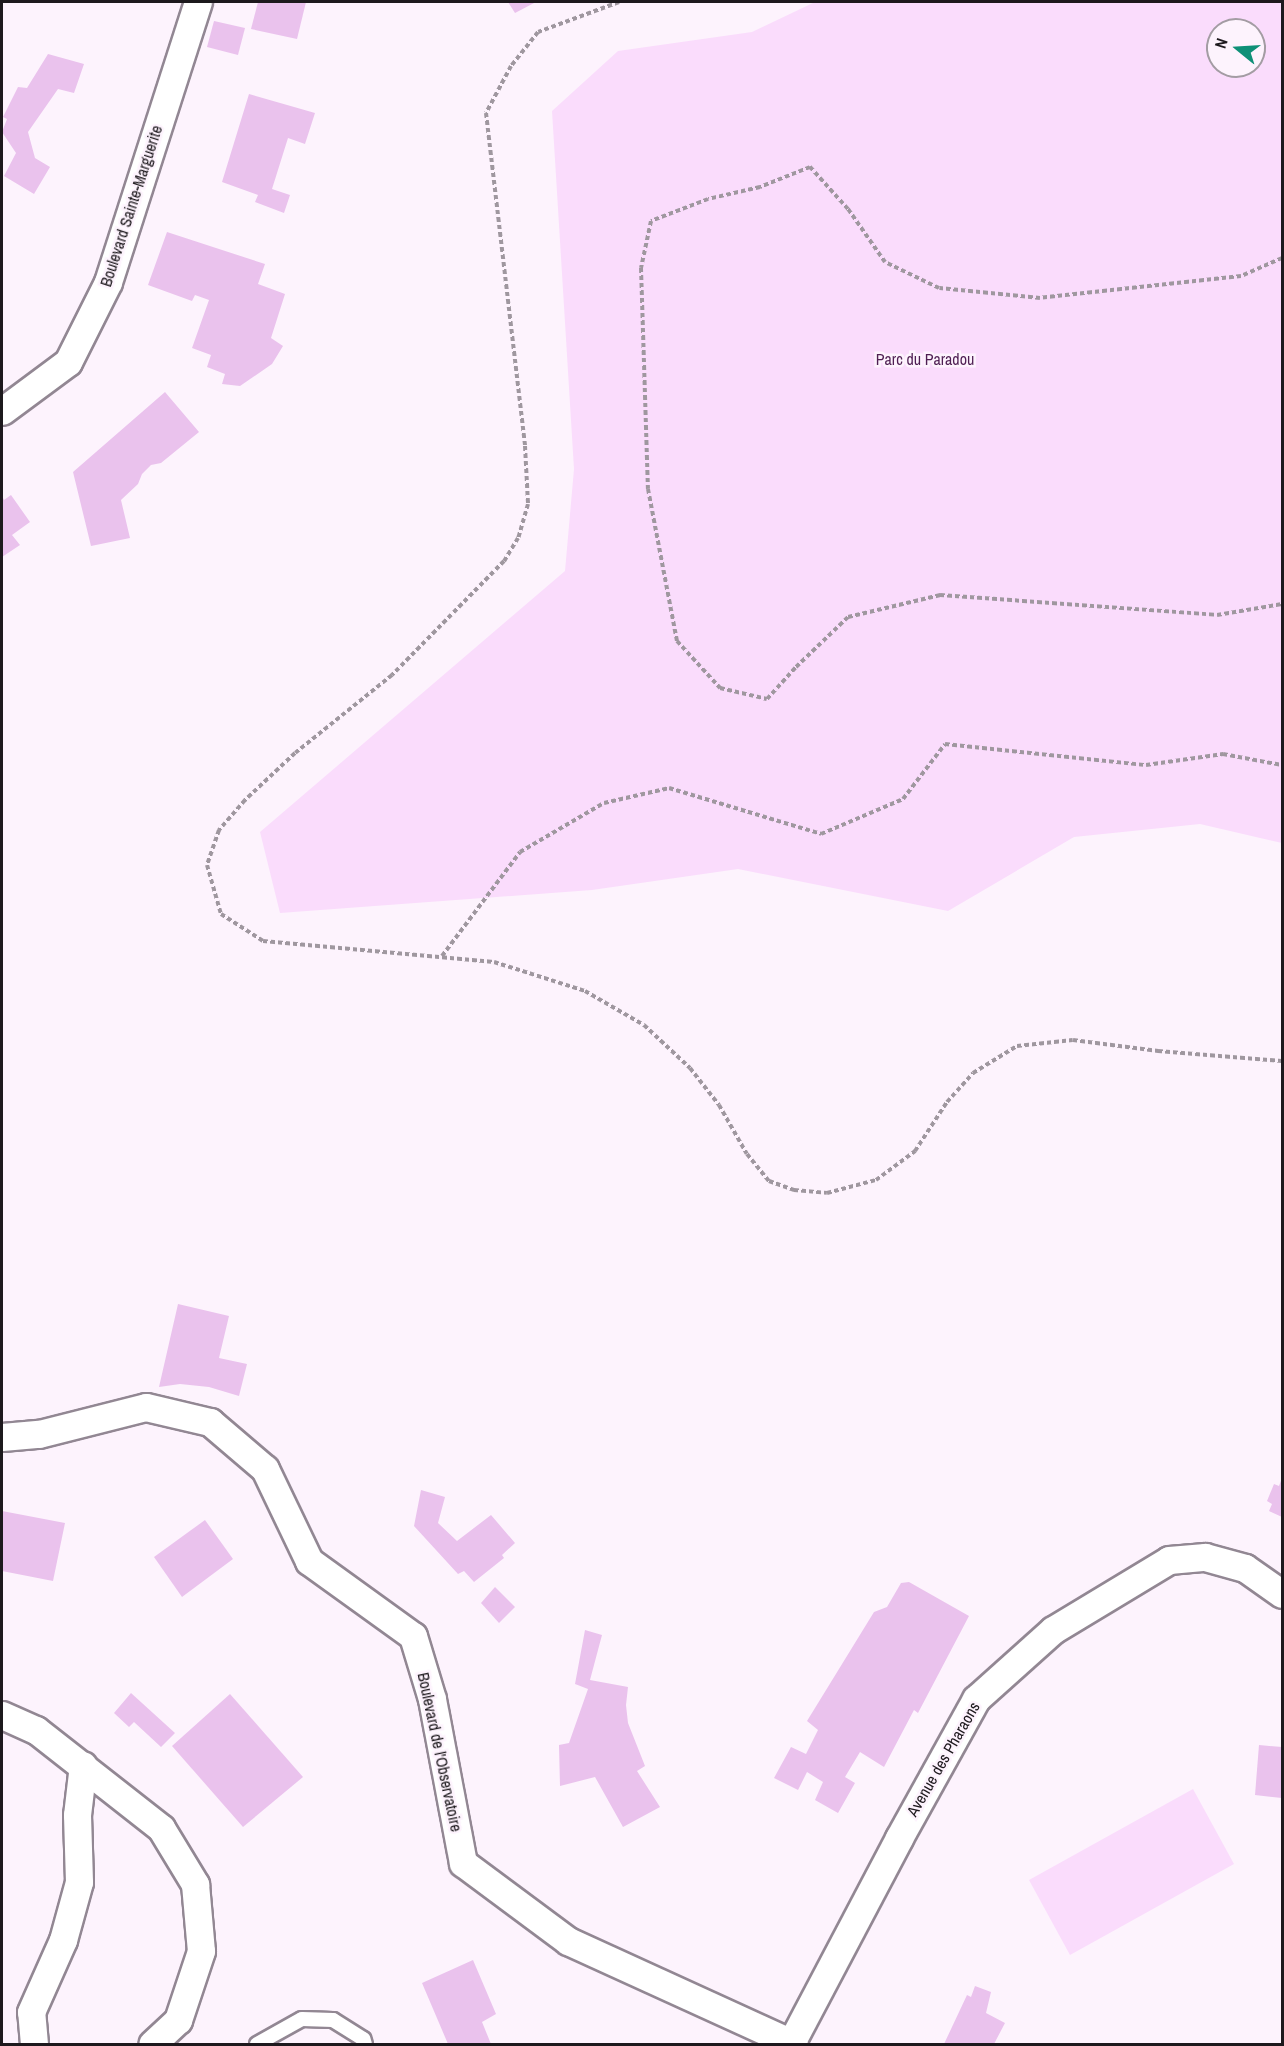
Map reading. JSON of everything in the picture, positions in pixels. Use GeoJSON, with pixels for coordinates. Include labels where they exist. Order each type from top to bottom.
{"type":"FeatureCollection","features":[{"type":"Feature","properties":{"kind":"street","name":"Boulevard Sainte-Marguerite"},"geometry":{"type":"LineString","coordinates":[[2,411],[68,362],[108,282],[198,2]]}},
{"type":"Feature","properties":{"kind":"street","name":"Boulevard de l'Observatoire"},"geometry":{"type":"LineString","coordinates":[[2,1437],[39,1434],[146,1407],[210,1422],[265,1469],[309,1561],[413,1636],[432,1699],[463,1863],[568,1941],[793,2044]]}},
{"type":"Feature","properties":{"kind":"street","name":"Avenue des Pharaons"},"geometry":{"type":"LineString","coordinates":[[793,2044],[899,1838],[976,1699],[984,1691],[1053,1630],[1169,1560],[1205,1557],[1245,1568],[1282,1594]]}},
{"type":"Feature","properties":{"kind":"street"},"geometry":{"type":"LineString","coordinates":[[2,1715],[36,1730],[161,1828],[195,1884],[201,1951],[178,2020],[152,2044]]}},
{"type":"Feature","properties":{"kind":"street"},"geometry":{"type":"LineString","coordinates":[[34,2044],[32,2012],[63,1940],[79,1882],[77,1815],[83,1766]]}},
{"type":"Feature","properties":{"kind":"lane"},"geometry":{"type":"LineString","coordinates":[[257,2044],[302,2019],[333,2020],[363,2039],[365,2044]]}},
{"type":"Feature","properties":{"kind":"path"},"geometry":{"type":"LineString","coordinates":[[619,2],[538,32],[511,66],[486,113],[525,446],[528,504],[518,538],[504,561],[392,675],[295,753],[245,800],[219,830],[207,866],[221,914],[263,941],[494,962],[585,991],[644,1025],[690,1068],[719,1105],[747,1155],[769,1181],[794,1190],[827,1192],[876,1180],[915,1151],[946,1102],[973,1073],[1017,1046],[1073,1040],[1158,1051],[1282,1061]]}},
{"type":"Feature","properties":{"kind":"path"},"geometry":{"type":"LineString","coordinates":[[1282,258],[1241,276],[1040,298],[939,288],[885,262],[848,209],[810,167],[760,187],[708,199],[651,221],[641,268],[648,489],[677,641],[720,688],[767,699],[848,617],[940,595],[1217,615],[1282,604]]}},
{"type":"Feature","properties":{"kind":"path"},"geometry":{"type":"LineString","coordinates":[[441,957],[520,852],[604,802],[669,788],[821,834],[903,799],[945,744],[1146,765],[1223,754],[1282,765]]}},
{"type":"Feature","properties":{"kind":"green space","name":"Parc du Paradou"},"geometry":{"type":"Polygon","coordinates":[[[815,2],[1282,2],[1282,843],[1200,824],[1074,837],[948,911],[738,869],[592,890],[280,913],[260,832],[565,571],[574,469],[552,111],[618,51],[752,32],[815,2]]]}},
{"type":"Feature","properties":{"kind":"green space"},"geometry":{"type":"Polygon","coordinates":[[[1193,1789],[1234,1864],[1070,1955],[1029,1880],[1193,1789]]]}},
{"type":"Feature","properties":{"kind":"building"},"geometry":{"type":"Polygon","coordinates":[[[258,2],[306,2],[297,39],[251,29],[258,2]]]}},
{"type":"Feature","properties":{"kind":"building"},"geometry":{"type":"Polygon","coordinates":[[[508,2],[536,2],[515,13],[508,2]]]}},
{"type":"Feature","properties":{"kind":"building"},"geometry":{"type":"Polygon","coordinates":[[[214,21],[245,28],[238,55],[207,47],[214,21]]]}},
{"type":"Feature","properties":{"kind":"building"},"geometry":{"type":"Polygon","coordinates":[[[48,54],[84,64],[74,93],[58,89],[28,132],[35,158],[50,167],[34,194],[4,176],[16,153],[2,132],[7,119],[3,117],[18,87],[27,88],[48,54]]]}},
{"type":"Feature","properties":{"kind":"building"},"geometry":{"type":"Polygon","coordinates":[[[249,94],[315,113],[305,144],[288,138],[272,189],[290,195],[284,213],[255,202],[258,195],[222,182],[249,94]]]}},
{"type":"Feature","properties":{"kind":"building"},"geometry":{"type":"Polygon","coordinates":[[[167,232],[265,264],[258,284],[285,294],[271,338],[283,346],[272,364],[240,386],[222,384],[225,374],[207,367],[211,355],[192,348],[209,300],[195,295],[192,301],[148,285],[167,232]]]}},
{"type":"Feature","properties":{"kind":"building"},"geometry":{"type":"Polygon","coordinates":[[[165,392],[199,432],[161,463],[151,465],[142,474],[138,484],[121,500],[130,538],[91,546],[73,472],[165,392]]]}},
{"type":"Feature","properties":{"kind":"building"},"geometry":{"type":"Polygon","coordinates":[[[11,495],[30,522],[12,535],[20,545],[2,557],[2,496],[4,500],[11,495]]]}},
{"type":"Feature","properties":{"kind":"building"},"geometry":{"type":"Polygon","coordinates":[[[178,1304],[229,1316],[219,1358],[247,1364],[239,1396],[209,1387],[180,1384],[159,1387],[178,1304]]]}},
{"type":"Feature","properties":{"kind":"building"},"geometry":{"type":"Polygon","coordinates":[[[1282,1478],[1282,1517],[1269,1511],[1272,1504],[1267,1501],[1274,1484],[1279,1486],[1282,1478]]]}},
{"type":"Feature","properties":{"kind":"building"},"geometry":{"type":"Polygon","coordinates":[[[421,1490],[445,1497],[438,1523],[457,1541],[491,1515],[515,1543],[502,1555],[504,1558],[474,1582],[464,1571],[458,1574],[414,1526],[421,1490]]]}},
{"type":"Feature","properties":{"kind":"building"},"geometry":{"type":"Polygon","coordinates":[[[2,1511],[65,1523],[53,1581],[2,1571],[2,1511]]]}},
{"type":"Feature","properties":{"kind":"building"},"geometry":{"type":"Polygon","coordinates":[[[205,1520],[233,1559],[182,1597],[154,1557],[205,1520]]]}},
{"type":"Feature","properties":{"kind":"building"},"geometry":{"type":"Polygon","coordinates":[[[909,1582],[969,1616],[918,1713],[914,1710],[884,1767],[860,1752],[845,1777],[855,1783],[838,1813],[815,1800],[823,1782],[807,1772],[798,1790],[774,1778],[791,1747],[806,1754],[818,1730],[807,1721],[874,1612],[887,1607],[901,1583],[909,1582]]]}},
{"type":"Feature","properties":{"kind":"building"},"geometry":{"type":"Polygon","coordinates":[[[495,1587],[515,1607],[499,1623],[481,1603],[495,1587]]]}},
{"type":"Feature","properties":{"kind":"building"},"geometry":{"type":"Polygon","coordinates":[[[585,1630],[602,1635],[590,1680],[628,1687],[626,1705],[628,1723],[645,1766],[637,1771],[660,1807],[623,1827],[595,1777],[560,1786],[559,1745],[569,1743],[588,1689],[575,1684],[585,1630]]]}},
{"type":"Feature","properties":{"kind":"building"},"geometry":{"type":"Polygon","coordinates":[[[131,1693],[175,1733],[161,1747],[134,1722],[129,1727],[114,1713],[131,1693]]]}},
{"type":"Feature","properties":{"kind":"building"},"geometry":{"type":"Polygon","coordinates":[[[230,1694],[303,1777],[243,1827],[172,1746],[230,1694]]]}},
{"type":"Feature","properties":{"kind":"building"},"geometry":{"type":"Polygon","coordinates":[[[1259,1745],[1282,1747],[1282,1798],[1255,1795],[1259,1745]]]}},
{"type":"Feature","properties":{"kind":"building"},"geometry":{"type":"Polygon","coordinates":[[[473,1960],[496,2014],[482,2022],[491,2044],[448,2044],[422,1983],[473,1960]]]}},
{"type":"Feature","properties":{"kind":"building"},"geometry":{"type":"Polygon","coordinates":[[[975,1986],[991,1992],[986,2013],[1005,2023],[994,2044],[944,2044],[967,1995],[971,1997],[975,1986]]]}}]}
